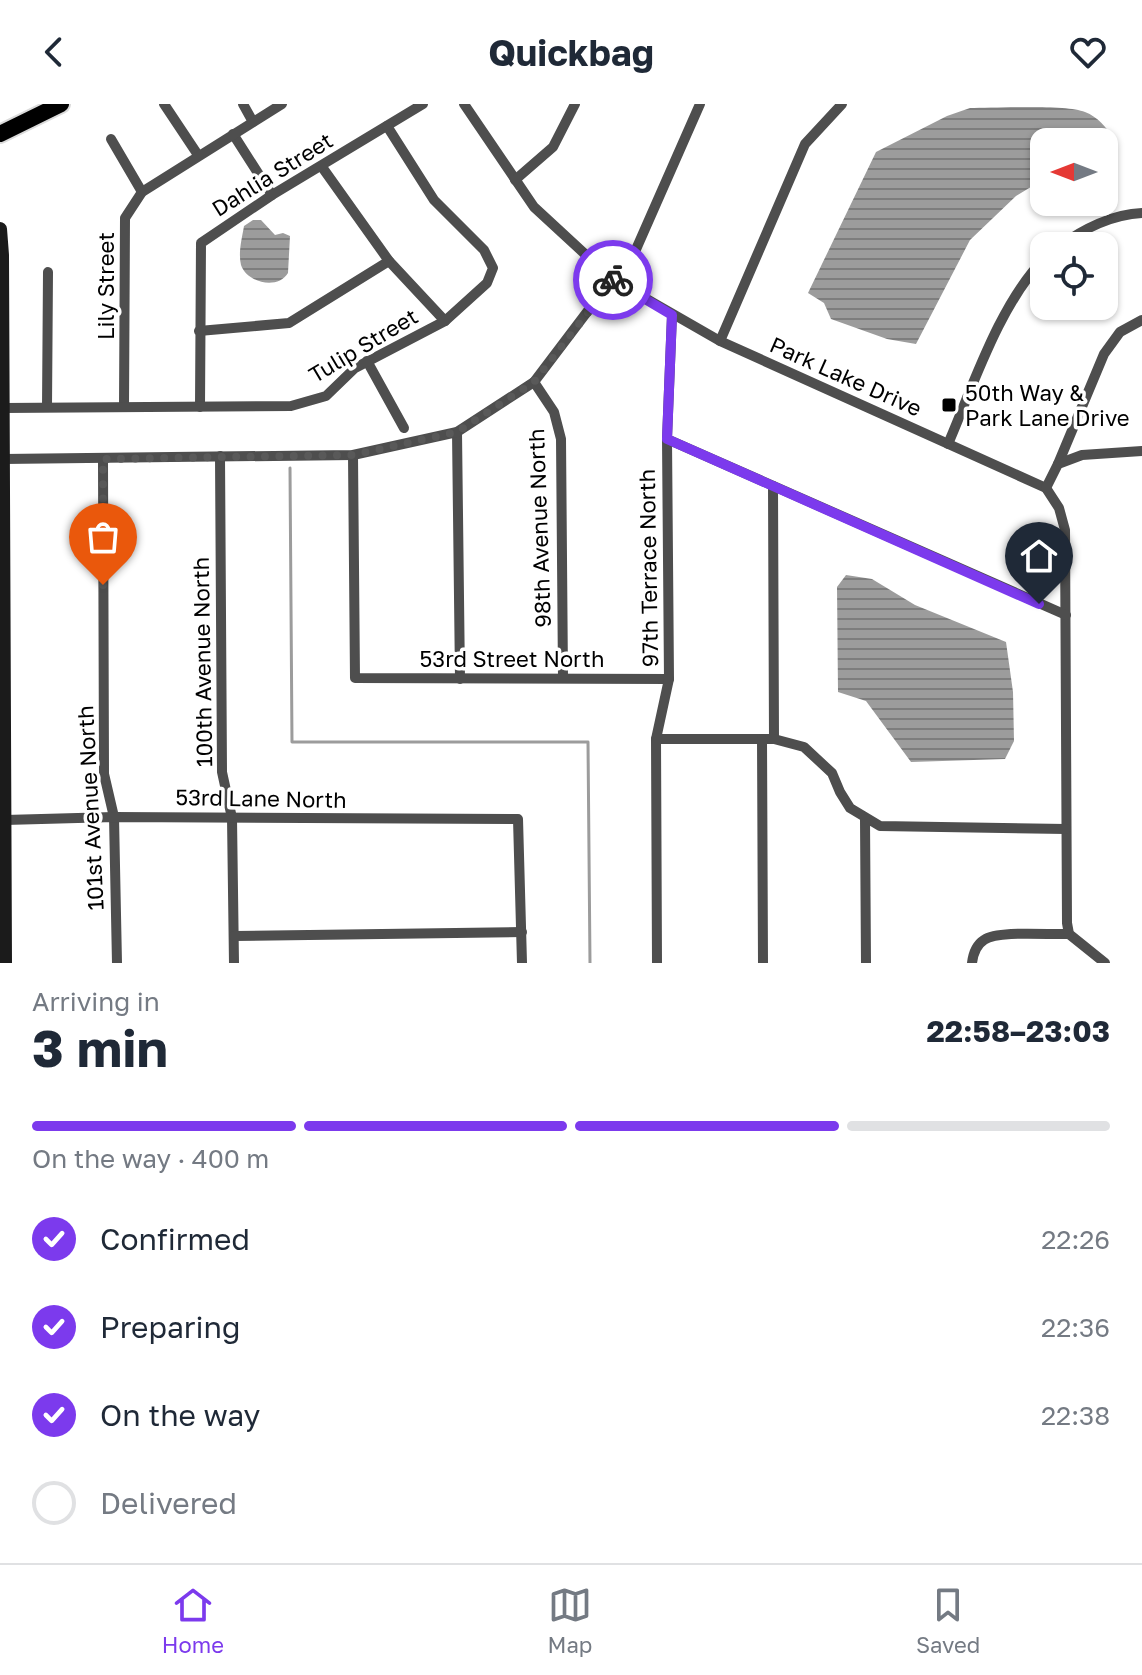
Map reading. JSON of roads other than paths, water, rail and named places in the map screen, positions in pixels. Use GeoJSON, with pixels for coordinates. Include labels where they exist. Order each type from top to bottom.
{"type":"FeatureCollection","features":[{"type":"Feature","properties":{"kind":"main road"},"geometry":{"type":"LineString","coordinates":[[3,135],[61,104]]}},
{"type":"Feature","properties":{"kind":"street"},"geometry":{"type":"LineString","coordinates":[[164,104],[198,155]]}},
{"type":"Feature","properties":{"kind":"street"},"geometry":{"type":"LineString","coordinates":[[243,104],[253,122]]}},
{"type":"Feature","properties":{"kind":"street"},"geometry":{"type":"LineString","coordinates":[[111,139],[142,192],[282,104]]}},
{"type":"Feature","properties":{"kind":"street","name":"Dahlia Street"},"geometry":{"type":"LineString","coordinates":[[200,407],[201,243],[272,195],[423,104]]}},
{"type":"Feature","properties":{"kind":"street","name":"Park Lake Drive"},"geometry":{"type":"LineString","coordinates":[[464,104],[534,207],[612,279],[720,341],[1046,488]]}},
{"type":"Feature","properties":{"kind":"street"},"geometry":{"type":"LineString","coordinates":[[515,180],[553,147],[575,104]]}},
{"type":"Feature","properties":{"kind":"street"},"geometry":{"type":"LineString","coordinates":[[3,459],[353,455],[457,432],[534,382],[612,279],[630,263],[700,104]]}},
{"type":"Feature","properties":{"kind":"street"},"geometry":{"type":"LineString","coordinates":[[720,341],[805,144],[842,104]]}},
{"type":"Feature","properties":{"kind":"street","name":"Tulip Street"},"geometry":{"type":"LineString","coordinates":[[3,408],[291,406],[326,396],[355,368],[445,321],[487,283],[493,268],[484,250],[434,200],[387,126]]}},
{"type":"Feature","properties":{"kind":"street"},"geometry":{"type":"LineString","coordinates":[[233,134],[272,195]]}},
{"type":"Feature","properties":{"kind":"street"},"geometry":{"type":"LineString","coordinates":[[322,167],[389,261],[445,321]]}},
{"type":"Feature","properties":{"kind":"street","name":"Lily Street"},"geometry":{"type":"LineString","coordinates":[[124,407],[125,218],[142,192]]}},
{"type":"Feature","properties":{"kind":"street"},"geometry":{"type":"LineString","coordinates":[[1080,232],[1110,220],[1142,213]]}},
{"type":"Feature","properties":{"kind":"street"},"geometry":{"type":"LineString","coordinates":[[0,229],[5,963]]}},
{"type":"Feature","properties":{"kind":"street"},"geometry":{"type":"LineString","coordinates":[[199,331],[289,323],[389,261]]}},
{"type":"Feature","properties":{"kind":"street"},"geometry":{"type":"LineString","coordinates":[[47,407],[48,272]]}},
{"type":"Feature","properties":{"kind":"street"},"geometry":{"type":"LineString","coordinates":[[948,444],[1007,311],[1030,272]]}},
{"type":"Feature","properties":{"kind":"street","name":"97th Terrace North"},"geometry":{"type":"LineString","coordinates":[[657,963],[656,739],[669,679],[667,439],[672,315]]}},
{"type":"Feature","properties":{"kind":"street"},"geometry":{"type":"LineString","coordinates":[[1069,934],[1065,530],[1059,508],[1046,488],[1104,354],[1120,332],[1142,320]]}},
{"type":"Feature","properties":{"kind":"street"},"geometry":{"type":"LineString","coordinates":[[367,361],[404,428]]}},
{"type":"Feature","properties":{"kind":"street","name":"98th Avenue North"},"geometry":{"type":"LineString","coordinates":[[534,382],[554,412],[561,439],[563,678]]}},
{"type":"Feature","properties":{"kind":"street"},"geometry":{"type":"LineString","coordinates":[[457,432],[460,679]]}},
{"type":"Feature","properties":{"kind":"street"},"geometry":{"type":"LineString","coordinates":[[667,439],[1066,615]]}},
{"type":"Feature","properties":{"kind":"street"},"geometry":{"type":"LineString","coordinates":[[1058,464],[1082,455],[1142,451]]}},
{"type":"Feature","properties":{"kind":"street","name":"53rd Street North"},"geometry":{"type":"LineString","coordinates":[[353,455],[355,678],[669,679]]}},
{"type":"Feature","properties":{"kind":"street","name":"100th Avenue North"},"geometry":{"type":"LineString","coordinates":[[220,456],[222,772],[232,818],[234,963]]}},
{"type":"Feature","properties":{"kind":"street","name":"101st Avenue North"},"geometry":{"type":"LineString","coordinates":[[103,459],[104,774],[114,817],[117,963]]}},
{"type":"Feature","properties":{"kind":"street"},"geometry":{"type":"LineString","coordinates":[[773,486],[774,739]]}},
{"type":"Feature","properties":{"kind":"street"},"geometry":{"type":"LineString","coordinates":[[656,739],[774,739],[804,747],[832,773],[850,808],[880,826],[1066,829]]}},
{"type":"Feature","properties":{"kind":"street"},"geometry":{"type":"LineString","coordinates":[[762,739],[763,963]]}},
{"type":"Feature","properties":{"kind":"street","name":"53rd Lane North"},"geometry":{"type":"LineString","coordinates":[[5,820],[114,817],[518,819],[522,932]]}},
{"type":"Feature","properties":{"kind":"street"},"geometry":{"type":"LineString","coordinates":[[865,819],[866,963]]}},
{"type":"Feature","properties":{"kind":"street"},"geometry":{"type":"LineString","coordinates":[[234,936],[522,932],[522,963]]}},
{"type":"Feature","properties":{"kind":"street"},"geometry":{"type":"LineString","coordinates":[[972,963],[974,951],[984,940],[997,936],[1069,934],[1105,963]]}},
{"type":"Feature","properties":{"kind":"waterway"},"geometry":{"type":"LineString","coordinates":[[290,468],[292,742],[588,742],[590,963]]}},
{"type":"Feature","properties":{"kind":"place","name":"50th Way & Park Lane Drive"},"geometry":{"type":"Point","coordinates":[949,405]}}]}
